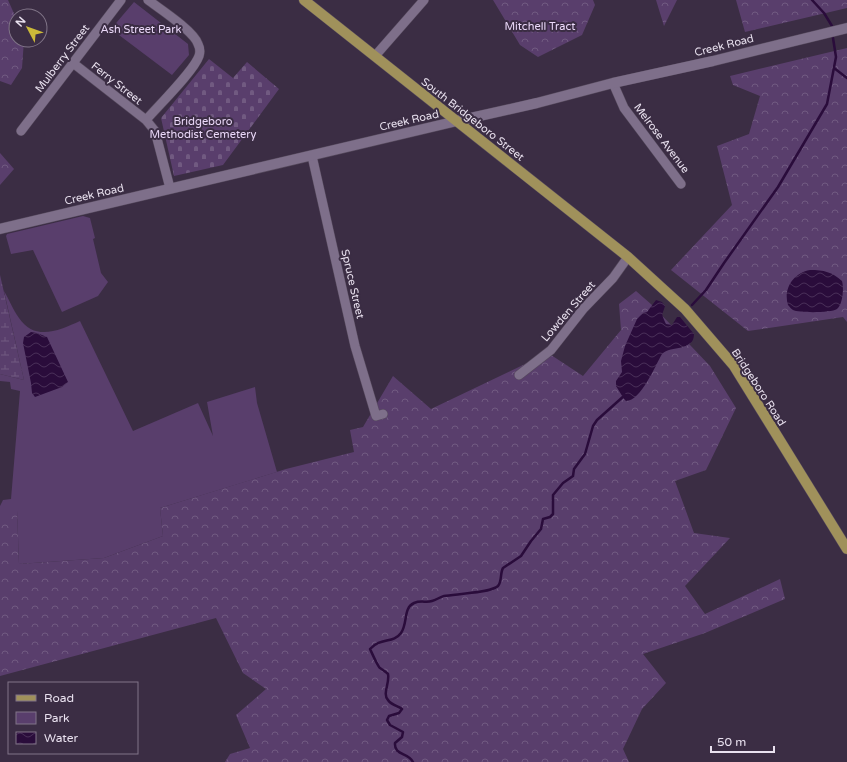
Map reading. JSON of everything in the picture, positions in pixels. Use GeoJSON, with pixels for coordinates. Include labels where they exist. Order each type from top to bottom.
{"type":"FeatureCollection","features":[{"type":"Feature","properties":{"kind":"main road","name":"South Bridgeboro Street"},"geometry":{"type":"LineString","coordinates":[[304,0],[628,257]]}},
{"type":"Feature","properties":{"kind":"main road","name":"Bridgeboro Road"},"geometry":{"type":"LineString","coordinates":[[628,257],[685,309],[734,366],[847,549]]}},
{"type":"Feature","properties":{"kind":"street","name":"Mulberry Street"},"geometry":{"type":"LineString","coordinates":[[21,131],[121,0]]}},
{"type":"Feature","properties":{"kind":"street"},"geometry":{"type":"LineString","coordinates":[[146,120],[191,69],[199,57],[198,43],[189,32],[148,0]]}},
{"type":"Feature","properties":{"kind":"street"},"geometry":{"type":"LineString","coordinates":[[375,56],[424,0]]}},
{"type":"Feature","properties":{"kind":"street","name":"Creek Road"},"geometry":{"type":"LineString","coordinates":[[0,229],[537,103],[613,83],[847,28]]}},
{"type":"Feature","properties":{"kind":"street","name":"Ferry Street"},"geometry":{"type":"LineString","coordinates":[[73,63],[146,120],[155,131],[170,188]]}},
{"type":"Feature","properties":{"kind":"street","name":"Melrose Avenue"},"geometry":{"type":"LineString","coordinates":[[613,83],[624,108],[682,184]]}},
{"type":"Feature","properties":{"kind":"street","name":"Spruce Street"},"geometry":{"type":"LineString","coordinates":[[312,156],[355,346],[379,415]]}},
{"type":"Feature","properties":{"kind":"street","name":"Lowden Street"},"geometry":{"type":"LineString","coordinates":[[519,375],[551,350],[584,308],[613,278],[628,257]]}},
{"type":"Feature","properties":{"kind":"green space"},"geometry":{"type":"Polygon","coordinates":[[[0,0],[8,0],[12,8],[8,8],[8,48],[23,48],[22,68],[11,85],[0,81],[0,0]]]}},
{"type":"Feature","properties":{"kind":"green space","name":"Mitchell Tract"},"geometry":{"type":"Polygon","coordinates":[[[493,0],[593,0],[595,5],[582,35],[538,57],[520,45],[493,0]]]}},
{"type":"Feature","properties":{"kind":"green space"},"geometry":{"type":"Polygon","coordinates":[[[656,0],[677,0],[664,26],[656,0]]]}},
{"type":"Feature","properties":{"kind":"green space"},"geometry":{"type":"Polygon","coordinates":[[[736,0],[847,0],[847,8],[745,32],[736,0]]]}},
{"type":"Feature","properties":{"kind":"green space","name":"Ash Street Park"},"geometry":{"type":"Polygon","coordinates":[[[134,2],[188,44],[189,55],[172,75],[111,29],[134,2]]]}},
{"type":"Feature","properties":{"kind":"green space"},"geometry":{"type":"Polygon","coordinates":[[[847,48],[847,322],[843,317],[748,331],[671,270],[732,205],[717,146],[749,134],[760,96],[733,85],[730,76],[847,48]]]}},
{"type":"Feature","properties":{"kind":"green space","name":"Bridgeboro Methodist Cemetery"},"geometry":{"type":"Polygon","coordinates":[[[209,59],[233,78],[247,62],[279,89],[223,165],[174,176],[161,118],[209,59]]]}},
{"type":"Feature","properties":{"kind":"green space"},"geometry":{"type":"Polygon","coordinates":[[[0,153],[14,169],[0,185],[0,153]]]}},
{"type":"Feature","properties":{"kind":"green space"},"geometry":{"type":"Polygon","coordinates":[[[83,216],[90,218],[101,273],[108,282],[98,296],[62,312],[33,250],[11,254],[6,236],[7,234],[83,216]]]}},
{"type":"Feature","properties":{"kind":"green space"},"geometry":{"type":"Polygon","coordinates":[[[0,275],[24,380],[0,374],[0,275]]]}},
{"type":"Feature","properties":{"kind":"green space"},"geometry":{"type":"Polygon","coordinates":[[[4,291],[19,318],[32,330],[48,332],[64,328],[80,321],[133,431],[198,403],[213,436],[207,402],[255,387],[257,403],[277,472],[160,508],[163,536],[104,558],[19,564],[17,511],[0,511],[0,506],[3,500],[11,499],[20,391],[11,389],[10,382],[0,381],[0,374],[24,380],[4,291]]]}},
{"type":"Feature","properties":{"kind":"green space"},"geometry":{"type":"Polygon","coordinates":[[[636,291],[652,305],[710,366],[736,408],[706,470],[675,481],[694,533],[730,538],[685,586],[705,614],[780,579],[785,599],[705,633],[643,654],[666,683],[642,709],[623,749],[629,762],[225,762],[230,754],[250,748],[236,715],[266,689],[243,673],[216,618],[0,676],[0,511],[17,511],[19,564],[104,558],[163,536],[160,508],[286,469],[354,452],[350,430],[363,427],[393,376],[431,409],[548,353],[583,376],[621,330],[619,304],[636,291]]]}},
{"type":"Feature","properties":{"kind":"water"},"geometry":{"type":"Polygon","coordinates":[[[810,270],[828,272],[835,275],[842,281],[843,288],[841,304],[837,309],[822,312],[802,312],[791,309],[788,305],[788,288],[794,278],[799,274],[810,270]]]}},
{"type":"Feature","properties":{"kind":"water"},"geometry":{"type":"Polygon","coordinates":[[[656,300],[662,302],[665,306],[662,315],[666,324],[672,325],[677,317],[680,317],[694,334],[693,340],[686,346],[666,351],[662,354],[642,389],[632,399],[626,401],[616,386],[616,381],[622,372],[621,361],[625,346],[637,319],[643,313],[647,312],[656,300]]]}},
{"type":"Feature","properties":{"kind":"water"},"geometry":{"type":"Polygon","coordinates":[[[31,332],[47,337],[68,382],[62,387],[35,397],[32,393],[23,343],[24,337],[31,332]]]}},
{"type":"Feature","properties":{"kind":"waterway"},"geometry":{"type":"LineString","coordinates":[[812,0],[824,13],[832,26]]}},
{"type":"Feature","properties":{"kind":"waterway"},"geometry":{"type":"LineString","coordinates":[[692,305],[706,290],[778,187],[827,104],[836,57],[833,38]]}},
{"type":"Feature","properties":{"kind":"waterway"},"geometry":{"type":"LineString","coordinates":[[834,68],[847,78]]}},
{"type":"Feature","properties":{"kind":"waterway"},"geometry":{"type":"LineString","coordinates":[[413,762],[411,759],[399,752],[395,747],[395,743],[402,737],[403,732],[390,725],[387,720],[389,716],[399,713],[402,709],[389,702],[386,698],[388,674],[379,667],[370,649],[374,645],[391,640],[401,633],[408,608],[414,603],[430,602],[444,596],[472,593],[488,590],[498,586],[503,568],[521,556],[541,529],[543,519],[550,517],[553,514],[553,495],[563,483],[573,476],[574,469],[585,454],[593,426],[597,420],[625,395]]}}]}
